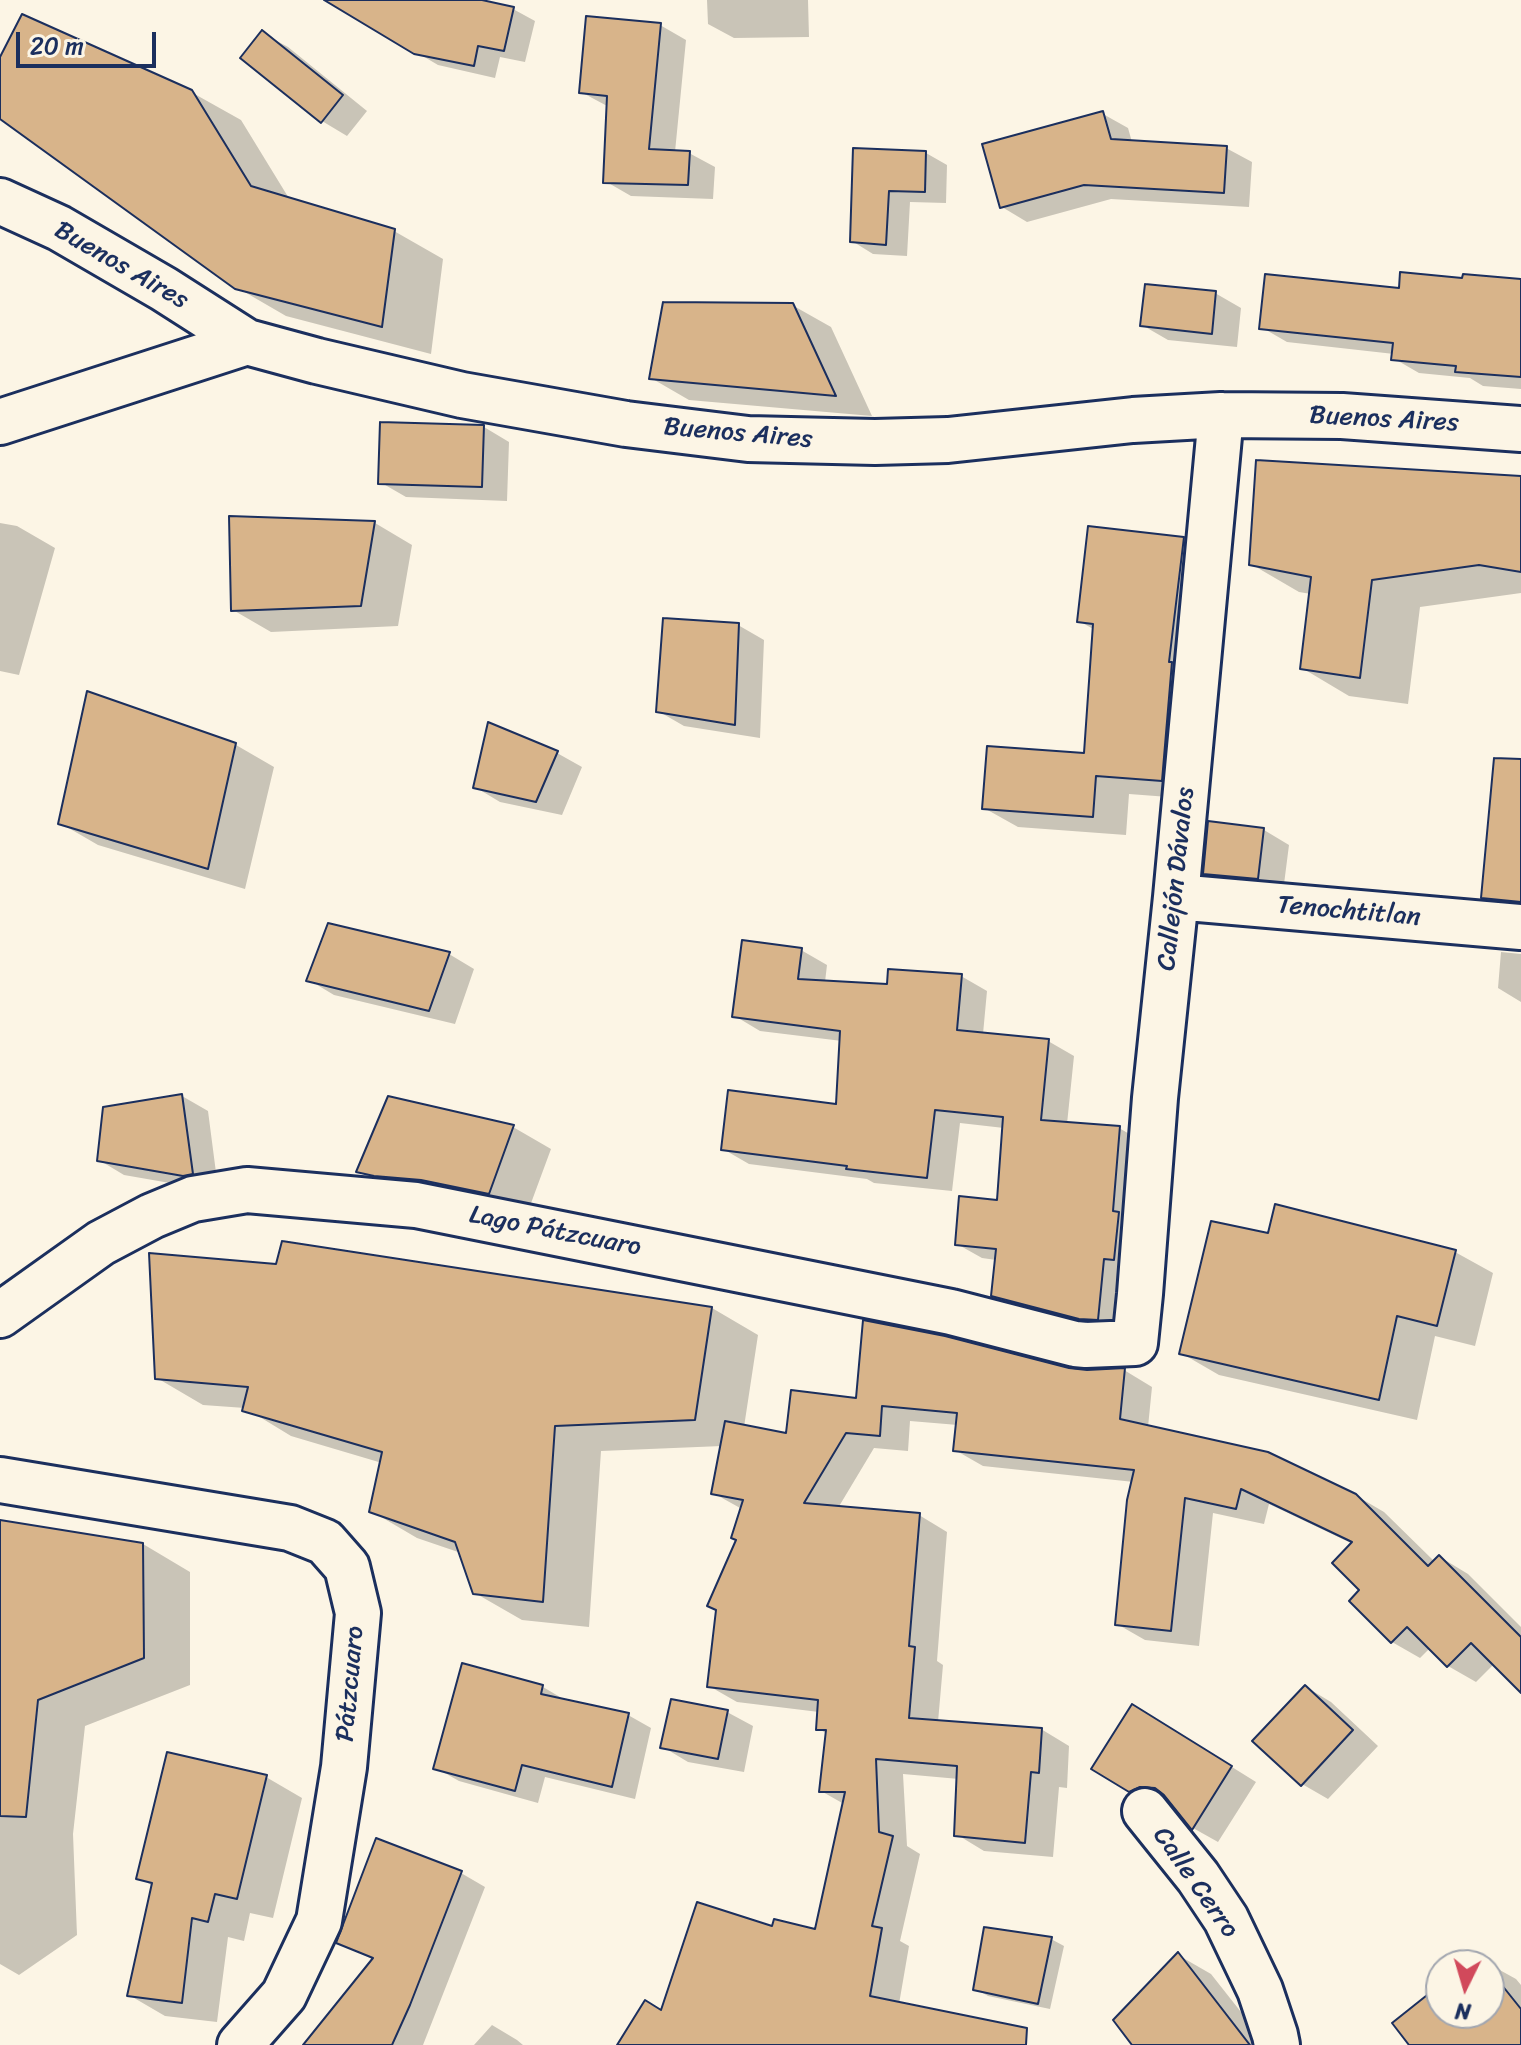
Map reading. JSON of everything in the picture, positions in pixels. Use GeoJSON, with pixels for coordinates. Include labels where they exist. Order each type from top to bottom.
{"type":"FeatureCollection","features":[{"type":"Feature","properties":{"kind":"street","name":"Buenos Aires"},"geometry":{"type":"LineString","coordinates":[[0,201],[59,228],[247,342],[462,395],[626,424],[748,439],[875,442],[948,440],[1133,420],[1221,415],[1342,416],[1521,429]]}},
{"type":"Feature","properties":{"kind":"street"},"geometry":{"type":"LineString","coordinates":[[0,422],[247,342]]}},
{"type":"Feature","properties":{"kind":"street","name":"Callejón Dávalos"},"geometry":{"type":"LineString","coordinates":[[1135,1343],[1155,1098],[1221,415]]}},
{"type":"Feature","properties":{"kind":"street","name":"Tenochtitlan"},"geometry":{"type":"LineString","coordinates":[[1176,897],[1521,927]]}},
{"type":"Feature","properties":{"kind":"street","name":"Lago Pátzcuaro"},"geometry":{"type":"LineString","coordinates":[[0,1315],[101,1243],[152,1216],[193,1199],[247,1190],[416,1205],[951,1312],[1075,1344],[1135,1343]]}},
{"type":"Feature","properties":{"kind":"street","name":"Pátzcuaro"},"geometry":{"type":"LineString","coordinates":[[0,1480],[290,1528],[325,1542],[347,1567],[358,1613],[344,1767],[319,1921],[284,1995],[240,2045]]}},
{"type":"Feature","properties":{"kind":"street","name":"Calle Cerro"},"geometry":{"type":"LineString","coordinates":[[1145,1811],[1198,1877],[1226,1919],[1260,1990],[1277,2045]]}},
{"type":"Feature","properties":{"kind":"building"},"geometry":{"type":"Polygon","coordinates":[[[324,0],[482,0],[514,7],[504,51],[478,46],[474,66],[414,54],[324,0]]]}},
{"type":"Feature","properties":{"kind":"building"},"geometry":{"type":"Polygon","coordinates":[[[22,14],[192,90],[251,186],[395,229],[382,327],[235,289],[0,119],[0,57],[22,14]]]}},
{"type":"Feature","properties":{"kind":"building"},"geometry":{"type":"Polygon","coordinates":[[[586,16],[661,23],[649,149],[690,151],[688,185],[603,183],[607,96],[579,93],[586,16]]]}},
{"type":"Feature","properties":{"kind":"building"},"geometry":{"type":"Polygon","coordinates":[[[262,30],[343,95],[321,123],[240,58],[262,30]]]}},
{"type":"Feature","properties":{"kind":"building"},"geometry":{"type":"Polygon","coordinates":[[[1103,111],[1111,139],[1227,146],[1224,193],[1084,185],[1000,208],[982,144],[1103,111]]]}},
{"type":"Feature","properties":{"kind":"building"},"geometry":{"type":"Polygon","coordinates":[[[853,148],[926,151],[925,192],[889,191],[886,245],[850,242],[853,148]]]}},
{"type":"Feature","properties":{"kind":"building"},"geometry":{"type":"Polygon","coordinates":[[[1400,272],[1462,278],[1463,274],[1521,279],[1521,377],[1455,372],[1456,366],[1391,360],[1393,343],[1259,329],[1265,274],[1399,288],[1400,272]]]}},
{"type":"Feature","properties":{"kind":"building"},"geometry":{"type":"Polygon","coordinates":[[[1145,284],[1216,291],[1212,334],[1140,326],[1145,284]]]}},
{"type":"Feature","properties":{"kind":"building"},"geometry":{"type":"Polygon","coordinates":[[[663,302],[793,303],[836,396],[649,379],[663,302]]]}},
{"type":"Feature","properties":{"kind":"building"},"geometry":{"type":"Polygon","coordinates":[[[380,422],[484,425],[482,487],[378,484],[380,422]]]}},
{"type":"Feature","properties":{"kind":"building"},"geometry":{"type":"Polygon","coordinates":[[[1256,460],[1521,476],[1521,572],[1479,565],[1372,580],[1360,678],[1300,669],[1311,577],[1249,565],[1256,460]]]}},
{"type":"Feature","properties":{"kind":"building"},"geometry":{"type":"Polygon","coordinates":[[[229,516],[375,521],[361,606],[231,611],[229,516]]]}},
{"type":"Feature","properties":{"kind":"building"},"geometry":{"type":"Polygon","coordinates":[[[1088,526],[1184,537],[1169,662],[1172,662],[1162,781],[1096,776],[1093,817],[982,809],[987,746],[1084,753],[1093,624],[1077,622],[1088,526]]]}},
{"type":"Feature","properties":{"kind":"building"},"geometry":{"type":"Polygon","coordinates":[[[663,618],[739,623],[735,725],[656,712],[663,618]]]}},
{"type":"Feature","properties":{"kind":"building"},"geometry":{"type":"Polygon","coordinates":[[[87,691],[236,743],[208,869],[58,824],[87,691]]]}},
{"type":"Feature","properties":{"kind":"building"},"geometry":{"type":"Polygon","coordinates":[[[488,722],[558,751],[536,802],[473,788],[488,722]]]}},
{"type":"Feature","properties":{"kind":"building"},"geometry":{"type":"Polygon","coordinates":[[[1494,758],[1521,759],[1521,902],[1481,898],[1494,758]]]}},
{"type":"Feature","properties":{"kind":"building"},"geometry":{"type":"Polygon","coordinates":[[[1208,821],[1264,828],[1258,879],[1203,874],[1208,821]]]}},
{"type":"Feature","properties":{"kind":"building"},"geometry":{"type":"Polygon","coordinates":[[[328,923],[450,952],[429,1011],[306,981],[328,923]]]}},
{"type":"Feature","properties":{"kind":"building"},"geometry":{"type":"Polygon","coordinates":[[[742,940],[802,948],[798,979],[887,984],[888,969],[962,974],[957,1030],[1049,1039],[1041,1120],[1120,1126],[1113,1211],[1119,1212],[1114,1260],[1104,1259],[1098,1320],[1079,1319],[991,1296],[996,1249],[955,1245],[959,1196],[997,1200],[1003,1117],[935,1110],[927,1178],[721,1150],[728,1090],[836,1104],[840,1031],[732,1017],[742,940]]]}},
{"type":"Feature","properties":{"kind":"building"},"geometry":{"type":"Polygon","coordinates":[[[182,1094],[193,1174],[183,1176],[97,1161],[103,1107],[182,1094]]]}},
{"type":"Feature","properties":{"kind":"building"},"geometry":{"type":"Polygon","coordinates":[[[388,1096],[514,1125],[489,1194],[421,1180],[356,1172],[388,1096]]]}},
{"type":"Feature","properties":{"kind":"building"},"geometry":{"type":"Polygon","coordinates":[[[1275,1204],[1456,1250],[1437,1326],[1397,1316],[1379,1400],[1179,1354],[1211,1221],[1268,1233],[1275,1204]]]}},
{"type":"Feature","properties":{"kind":"building"},"geometry":{"type":"Polygon","coordinates":[[[282,1241],[712,1307],[695,1420],[555,1426],[543,1602],[473,1594],[455,1542],[369,1512],[382,1452],[242,1411],[248,1387],[155,1379],[149,1253],[276,1264],[282,1241]]]}},
{"type":"Feature","properties":{"kind":"building"},"geometry":{"type":"Polygon","coordinates":[[[863,1320],[945,1336],[1069,1368],[1125,1368],[1120,1419],[1268,1452],[1356,1494],[1428,1566],[1439,1555],[1521,1637],[1521,1693],[1471,1643],[1447,1667],[1407,1627],[1391,1643],[1349,1601],[1359,1590],[1332,1563],[1352,1542],[1241,1489],[1236,1509],[1185,1498],[1171,1631],[1115,1625],[1127,1500],[1134,1470],[953,1451],[957,1413],[882,1406],[880,1436],[846,1433],[804,1503],[920,1513],[909,1646],[915,1647],[909,1718],[1042,1728],[1039,1773],[1031,1772],[1025,1843],[954,1836],[957,1766],[876,1759],[879,1832],[893,1836],[872,1926],[882,1928],[870,1996],[1027,2028],[1026,2045],[617,2045],[645,2000],[661,2010],[697,1902],[772,1926],[774,1919],[815,1929],[845,1792],[819,1792],[826,1730],[816,1730],[818,1700],[707,1687],[716,1610],[707,1606],[736,1540],[731,1538],[743,1500],[711,1494],[725,1421],[786,1433],[791,1390],[856,1398],[863,1320]]]}},
{"type":"Feature","properties":{"kind":"building"},"geometry":{"type":"Polygon","coordinates":[[[0,1520],[143,1543],[144,1658],[38,1700],[26,1817],[0,1816],[0,1520]]]}},
{"type":"Feature","properties":{"kind":"building"},"geometry":{"type":"Polygon","coordinates":[[[462,1663],[543,1685],[541,1694],[629,1713],[612,1787],[522,1765],[515,1791],[433,1769],[462,1663]]]}},
{"type":"Feature","properties":{"kind":"building"},"geometry":{"type":"Polygon","coordinates":[[[1305,1685],[1353,1730],[1301,1786],[1252,1741],[1305,1685]]]}},
{"type":"Feature","properties":{"kind":"building"},"geometry":{"type":"Polygon","coordinates":[[[671,1699],[728,1710],[718,1759],[660,1748],[671,1699]]]}},
{"type":"Feature","properties":{"kind":"building"},"geometry":{"type":"Polygon","coordinates":[[[1132,1704],[1232,1766],[1192,1830],[1155,1788],[1140,1787],[1129,1792],[1091,1769],[1132,1704]]]}},
{"type":"Feature","properties":{"kind":"building"},"geometry":{"type":"Polygon","coordinates":[[[167,1752],[267,1775],[237,1899],[215,1894],[208,1922],[192,1918],[182,2003],[127,1996],[152,1883],[136,1879],[167,1752]]]}},
{"type":"Feature","properties":{"kind":"building"},"geometry":{"type":"Polygon","coordinates":[[[376,1838],[462,1871],[392,2045],[303,2045],[373,1958],[336,1943],[376,1838]]]}},
{"type":"Feature","properties":{"kind":"building"},"geometry":{"type":"Polygon","coordinates":[[[984,1927],[1052,1937],[1038,2004],[973,1990],[984,1927]]]}},
{"type":"Feature","properties":{"kind":"building"},"geometry":{"type":"Polygon","coordinates":[[[1178,1952],[1250,2045],[1132,2045],[1113,2020],[1178,1952]]]}},
{"type":"Feature","properties":{"kind":"building"},"geometry":{"type":"Polygon","coordinates":[[[1505,1989],[1521,2009],[1521,2045],[1409,2045],[1392,2023],[1425,1997],[1425,2029],[1505,2029],[1505,1989]]]}}]}
